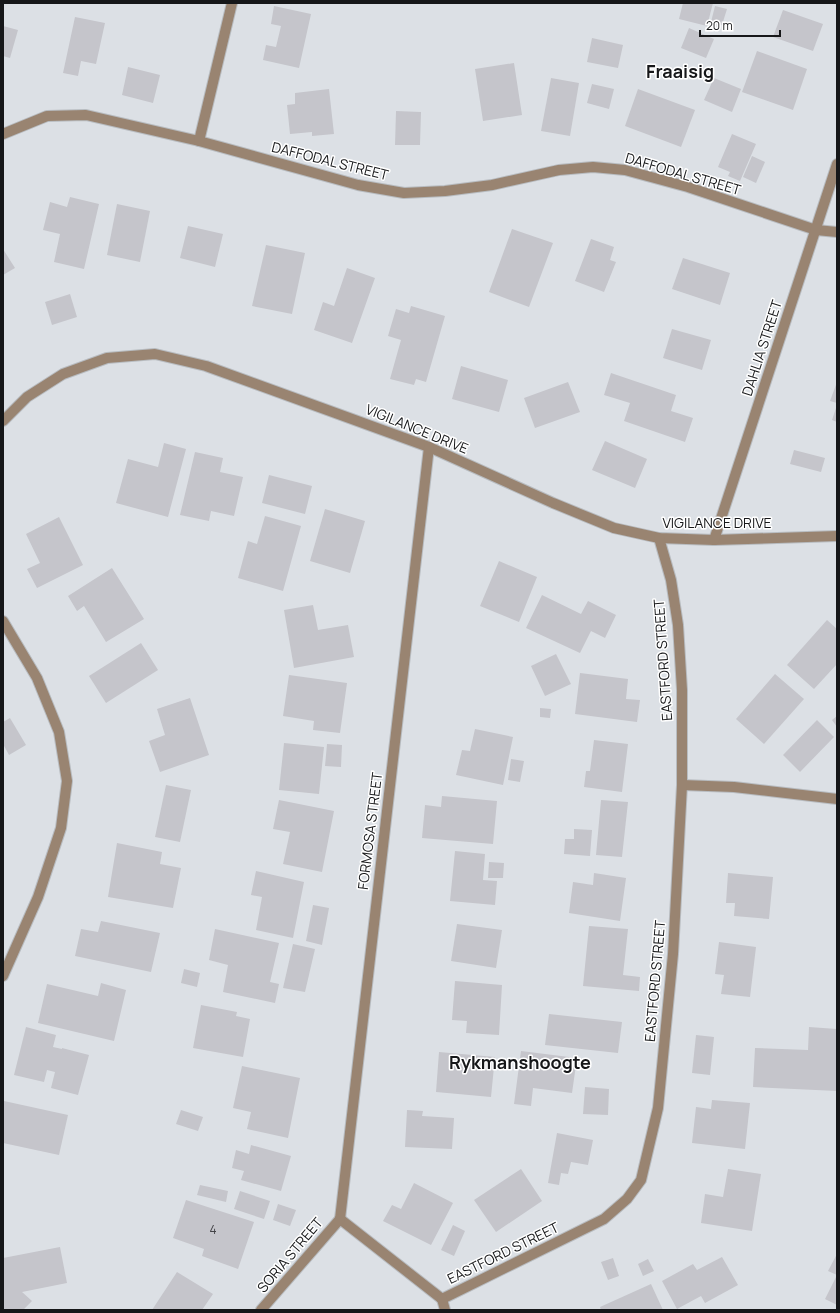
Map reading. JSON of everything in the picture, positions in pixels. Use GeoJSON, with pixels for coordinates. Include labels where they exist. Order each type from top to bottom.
{"type":"FeatureCollection","features":[{"type":"Feature","properties":{"kind":"street"},"geometry":{"type":"LineString","coordinates":[[199,141],[232,3]]}},
{"type":"Feature","properties":{"kind":"street","name":"DAFFODAL STREET"},"geometry":{"type":"LineString","coordinates":[[3,134],[47,116],[86,115],[199,141],[358,186],[404,192],[445,191],[492,185],[559,170],[593,167],[625,170],[688,187],[816,230],[837,232]]}},
{"type":"Feature","properties":{"kind":"street","name":"DAHLIA STREET"},"geometry":{"type":"LineString","coordinates":[[714,540],[837,164]]}},
{"type":"Feature","properties":{"kind":"street","name":"VIGILANCE DRIVE"},"geometry":{"type":"LineString","coordinates":[[3,421],[27,397],[63,374],[107,358],[154,354],[206,366],[429,447],[567,509],[614,528],[659,538],[714,540],[837,536]]}},
{"type":"Feature","properties":{"kind":"street","name":"FORMOSA STREET"},"geometry":{"type":"LineString","coordinates":[[340,1219],[429,447]]}},
{"type":"Feature","properties":{"kind":"street","name":"EASTFORD STREET"},"geometry":{"type":"LineString","coordinates":[[445,1310],[442,1299],[604,1219],[627,1199],[641,1180],[651,1143],[658,1100],[672,954],[682,785],[682,690],[678,625],[671,580],[659,538]]}},
{"type":"Feature","properties":{"kind":"street"},"geometry":{"type":"LineString","coordinates":[[3,621],[37,678],[59,732],[67,781],[61,828],[38,897],[3,976]]}},
{"type":"Feature","properties":{"kind":"street"},"geometry":{"type":"LineString","coordinates":[[682,785],[734,787],[837,799]]}},
{"type":"Feature","properties":{"kind":"street"},"geometry":{"type":"LineString","coordinates":[[340,1219],[442,1299]]}},
{"type":"Feature","properties":{"kind":"street","name":"SORIA STREET"},"geometry":{"type":"LineString","coordinates":[[261,1310],[340,1219]]}},
{"type":"Feature","properties":{"kind":"building"},"geometry":{"type":"Polygon","coordinates":[[[683,3],[713,3],[707,26],[679,19],[683,3]]]}},
{"type":"Feature","properties":{"kind":"building"},"geometry":{"type":"Polygon","coordinates":[[[274,6],[311,14],[299,68],[263,60],[266,45],[276,47],[281,26],[271,24],[274,6]]]}},
{"type":"Feature","properties":{"kind":"building"},"geometry":{"type":"Polygon","coordinates":[[[715,6],[727,9],[722,25],[711,22],[715,6]]]}},
{"type":"Feature","properties":{"kind":"building"},"geometry":{"type":"Polygon","coordinates":[[[783,10],[823,24],[813,51],[773,37],[783,10]]]}},
{"type":"Feature","properties":{"kind":"building"},"geometry":{"type":"Polygon","coordinates":[[[75,17],[105,23],[96,64],[81,61],[78,76],[63,73],[75,17]]]}},
{"type":"Feature","properties":{"kind":"building"},"geometry":{"type":"Polygon","coordinates":[[[3,26],[18,30],[10,58],[3,56],[3,26]]]}},
{"type":"Feature","properties":{"kind":"building"},"geometry":{"type":"Polygon","coordinates":[[[689,28],[714,39],[706,58],[681,48],[689,28]]]}},
{"type":"Feature","properties":{"kind":"building"},"geometry":{"type":"Polygon","coordinates":[[[592,38],[623,45],[618,68],[587,62],[592,38]]]}},
{"type":"Feature","properties":{"kind":"building"},"geometry":{"type":"Polygon","coordinates":[[[757,51],[807,69],[793,110],[742,92],[757,51]]]}},
{"type":"Feature","properties":{"kind":"building"},"geometry":{"type":"Polygon","coordinates":[[[514,63],[522,115],[483,121],[475,69],[514,63]]]}},
{"type":"Feature","properties":{"kind":"building"},"geometry":{"type":"Polygon","coordinates":[[[128,67],[160,75],[153,103],[122,95],[128,67]]]}},
{"type":"Feature","properties":{"kind":"building"},"geometry":{"type":"Polygon","coordinates":[[[551,78],[579,83],[570,136],[541,131],[551,78]]]}},
{"type":"Feature","properties":{"kind":"building"},"geometry":{"type":"Polygon","coordinates":[[[714,78],[741,89],[732,112],[704,100],[714,78]]]}},
{"type":"Feature","properties":{"kind":"building"},"geometry":{"type":"Polygon","coordinates":[[[592,84],[614,89],[609,109],[587,103],[592,84]]]}},
{"type":"Feature","properties":{"kind":"building"},"geometry":{"type":"Polygon","coordinates":[[[329,89],[334,134],[312,136],[312,132],[290,134],[287,105],[295,104],[295,93],[329,89]]]}},
{"type":"Feature","properties":{"kind":"building"},"geometry":{"type":"Polygon","coordinates":[[[638,89],[695,110],[681,147],[625,126],[638,89]]]}},
{"type":"Feature","properties":{"kind":"building"},"geometry":{"type":"Polygon","coordinates":[[[396,111],[421,112],[420,145],[395,145],[396,111]]]}},
{"type":"Feature","properties":{"kind":"building"},"geometry":{"type":"Polygon","coordinates":[[[732,134],[756,144],[740,181],[728,176],[730,172],[718,167],[732,134]]]}},
{"type":"Feature","properties":{"kind":"building"},"geometry":{"type":"Polygon","coordinates":[[[752,156],[765,162],[756,183],[743,177],[752,156]]]}},
{"type":"Feature","properties":{"kind":"building"},"geometry":{"type":"Polygon","coordinates":[[[70,197],[99,204],[84,269],[54,262],[60,234],[43,230],[50,202],[67,207],[70,197]]]}},
{"type":"Feature","properties":{"kind":"building"},"geometry":{"type":"Polygon","coordinates":[[[117,204],[150,211],[140,262],[107,255],[117,204]]]}},
{"type":"Feature","properties":{"kind":"building"},"geometry":{"type":"Polygon","coordinates":[[[188,226],[223,234],[215,267],[180,258],[188,226]]]}},
{"type":"Feature","properties":{"kind":"building"},"geometry":{"type":"Polygon","coordinates":[[[512,229],[553,243],[529,307],[489,292],[512,229]]]}},
{"type":"Feature","properties":{"kind":"building"},"geometry":{"type":"Polygon","coordinates":[[[591,239],[614,247],[610,260],[616,262],[604,292],[575,281],[591,239]]]}},
{"type":"Feature","properties":{"kind":"building"},"geometry":{"type":"Polygon","coordinates":[[[266,245],[305,253],[292,314],[252,306],[266,245]]]}},
{"type":"Feature","properties":{"kind":"building"},"geometry":{"type":"Polygon","coordinates":[[[3,249],[15,268],[3,275],[3,249]]]}},
{"type":"Feature","properties":{"kind":"building"},"geometry":{"type":"Polygon","coordinates":[[[683,258],[730,273],[720,305],[672,289],[683,258]]]}},
{"type":"Feature","properties":{"kind":"building"},"geometry":{"type":"Polygon","coordinates":[[[347,268],[375,278],[352,343],[314,330],[323,302],[334,306],[347,268]]]}},
{"type":"Feature","properties":{"kind":"building"},"geometry":{"type":"Polygon","coordinates":[[[70,294],[77,317],[52,325],[45,302],[70,294]]]}},
{"type":"Feature","properties":{"kind":"building"},"geometry":{"type":"Polygon","coordinates":[[[411,306],[445,316],[426,382],[416,379],[414,385],[390,379],[401,340],[388,336],[396,309],[409,313],[411,306]]]}},
{"type":"Feature","properties":{"kind":"building"},"geometry":{"type":"Polygon","coordinates":[[[672,329],[711,340],[702,370],[663,358],[672,329]]]}},
{"type":"Feature","properties":{"kind":"building"},"geometry":{"type":"Polygon","coordinates":[[[461,366],[508,380],[499,412],[452,399],[461,366]]]}},
{"type":"Feature","properties":{"kind":"building"},"geometry":{"type":"Polygon","coordinates":[[[611,373],[676,395],[671,411],[693,418],[685,442],[624,421],[630,403],[604,395],[611,373]]]}},
{"type":"Feature","properties":{"kind":"building"},"geometry":{"type":"Polygon","coordinates":[[[568,382],[580,412],[535,428],[524,398],[568,382]]]}},
{"type":"Feature","properties":{"kind":"building"},"geometry":{"type":"Polygon","coordinates":[[[837,382],[837,403],[830,401],[837,382]]]}},
{"type":"Feature","properties":{"kind":"building"},"geometry":{"type":"Polygon","coordinates":[[[837,405],[837,422],[832,420],[837,405]]]}},
{"type":"Feature","properties":{"kind":"building"},"geometry":{"type":"Polygon","coordinates":[[[605,441],[647,459],[635,488],[592,470],[605,441]]]}},
{"type":"Feature","properties":{"kind":"building"},"geometry":{"type":"Polygon","coordinates":[[[164,443],[186,449],[168,517],[116,503],[128,459],[158,467],[164,443]]]}},
{"type":"Feature","properties":{"kind":"building"},"geometry":{"type":"Polygon","coordinates":[[[794,450],[825,458],[821,472],[790,464],[794,450]]]}},
{"type":"Feature","properties":{"kind":"building"},"geometry":{"type":"Polygon","coordinates":[[[195,452],[223,458],[220,472],[243,477],[234,516],[211,511],[209,521],[180,515],[195,452]]]}},
{"type":"Feature","properties":{"kind":"building"},"geometry":{"type":"Polygon","coordinates":[[[269,475],[312,486],[305,514],[262,503],[269,475]]]}},
{"type":"Feature","properties":{"kind":"building"},"geometry":{"type":"Polygon","coordinates":[[[325,509],[365,521],[350,573],[310,561],[325,509]]]}},
{"type":"Feature","properties":{"kind":"building"},"geometry":{"type":"Polygon","coordinates":[[[265,516],[301,526],[283,591],[238,578],[248,541],[257,544],[265,516]]]}},
{"type":"Feature","properties":{"kind":"building"},"geometry":{"type":"Polygon","coordinates":[[[59,517],[83,565],[37,588],[27,569],[40,563],[26,534],[59,517]]]}},
{"type":"Feature","properties":{"kind":"building"},"geometry":{"type":"Polygon","coordinates":[[[499,561],[537,577],[519,622],[480,606],[499,561]]]}},
{"type":"Feature","properties":{"kind":"building"},"geometry":{"type":"Polygon","coordinates":[[[112,568],[144,619],[106,642],[84,606],[77,611],[68,596],[112,568]]]}},
{"type":"Feature","properties":{"kind":"building"},"geometry":{"type":"Polygon","coordinates":[[[542,595],[581,614],[588,601],[616,615],[605,638],[591,631],[580,653],[526,628],[542,595]]]}},
{"type":"Feature","properties":{"kind":"building"},"geometry":{"type":"Polygon","coordinates":[[[313,605],[318,630],[348,625],[354,657],[294,668],[284,610],[313,605]]]}},
{"type":"Feature","properties":{"kind":"building"},"geometry":{"type":"Polygon","coordinates":[[[827,620],[837,629],[837,664],[814,689],[787,665],[827,620]]]}},
{"type":"Feature","properties":{"kind":"building"},"geometry":{"type":"Polygon","coordinates":[[[141,643],[158,670],[106,703],[89,676],[141,643]]]}},
{"type":"Feature","properties":{"kind":"building"},"geometry":{"type":"Polygon","coordinates":[[[556,654],[571,684],[545,696],[531,666],[556,654]]]}},
{"type":"Feature","properties":{"kind":"building"},"geometry":{"type":"Polygon","coordinates":[[[580,673],[628,679],[626,699],[640,700],[637,722],[575,714],[580,673]]]}},
{"type":"Feature","properties":{"kind":"building"},"geometry":{"type":"Polygon","coordinates":[[[775,674],[804,699],[764,744],[736,719],[775,674]]]}},
{"type":"Feature","properties":{"kind":"building"},"geometry":{"type":"Polygon","coordinates":[[[289,675],[347,683],[340,733],[313,730],[314,721],[283,716],[289,675]]]}},
{"type":"Feature","properties":{"kind":"building"},"geometry":{"type":"Polygon","coordinates":[[[190,698],[209,755],[160,772],[149,741],[165,735],[157,709],[190,698]]]}},
{"type":"Feature","properties":{"kind":"building"},"geometry":{"type":"Polygon","coordinates":[[[540,708],[551,709],[550,718],[540,717],[540,708]]]}},
{"type":"Feature","properties":{"kind":"building"},"geometry":{"type":"Polygon","coordinates":[[[837,716],[837,727],[832,720],[837,716]]]}},
{"type":"Feature","properties":{"kind":"building"},"geometry":{"type":"Polygon","coordinates":[[[10,718],[26,745],[9,755],[3,744],[3,722],[10,718]]]}},
{"type":"Feature","properties":{"kind":"building"},"geometry":{"type":"Polygon","coordinates":[[[817,720],[834,737],[800,772],[783,755],[817,720]]]}},
{"type":"Feature","properties":{"kind":"building"},"geometry":{"type":"Polygon","coordinates":[[[475,729],[513,737],[503,785],[456,775],[462,750],[470,751],[475,729]]]}},
{"type":"Feature","properties":{"kind":"building"},"geometry":{"type":"Polygon","coordinates":[[[594,740],[628,744],[622,792],[584,787],[586,771],[590,771],[594,740]]]}},
{"type":"Feature","properties":{"kind":"building"},"geometry":{"type":"Polygon","coordinates":[[[284,743],[324,747],[319,794],[279,790],[284,743]]]}},
{"type":"Feature","properties":{"kind":"building"},"geometry":{"type":"Polygon","coordinates":[[[327,744],[342,745],[341,767],[325,766],[327,744]]]}},
{"type":"Feature","properties":{"kind":"building"},"geometry":{"type":"Polygon","coordinates":[[[511,759],[524,761],[520,782],[508,780],[511,759]]]}},
{"type":"Feature","properties":{"kind":"building"},"geometry":{"type":"Polygon","coordinates":[[[166,785],[191,790],[180,842],[155,837],[166,785]]]}},
{"type":"Feature","properties":{"kind":"building"},"geometry":{"type":"Polygon","coordinates":[[[442,796],[497,801],[493,844],[422,838],[425,805],[441,807],[442,796]]]}},
{"type":"Feature","properties":{"kind":"building"},"geometry":{"type":"Polygon","coordinates":[[[279,800],[334,811],[322,872],[283,864],[290,832],[273,829],[279,800]]]}},
{"type":"Feature","properties":{"kind":"building"},"geometry":{"type":"Polygon","coordinates":[[[601,800],[628,802],[622,857],[596,855],[601,800]]]}},
{"type":"Feature","properties":{"kind":"building"},"geometry":{"type":"Polygon","coordinates":[[[574,829],[592,830],[590,856],[564,854],[565,839],[574,839],[574,829]]]}},
{"type":"Feature","properties":{"kind":"building"},"geometry":{"type":"Polygon","coordinates":[[[117,843],[162,852],[160,864],[181,868],[173,908],[108,897],[117,843]]]}},
{"type":"Feature","properties":{"kind":"building"},"geometry":{"type":"Polygon","coordinates":[[[455,851],[485,854],[483,880],[497,881],[495,905],[450,901],[455,851]]]}},
{"type":"Feature","properties":{"kind":"building"},"geometry":{"type":"Polygon","coordinates":[[[489,862],[504,863],[503,878],[488,878],[489,862]]]}},
{"type":"Feature","properties":{"kind":"building"},"geometry":{"type":"Polygon","coordinates":[[[256,871],[304,882],[293,938],[256,930],[262,897],[251,895],[256,871]]]}},
{"type":"Feature","properties":{"kind":"building"},"geometry":{"type":"Polygon","coordinates":[[[594,873],[626,878],[620,921],[569,913],[573,882],[593,885],[594,873]]]}},
{"type":"Feature","properties":{"kind":"building"},"geometry":{"type":"Polygon","coordinates":[[[728,873],[773,877],[769,919],[734,916],[735,903],[726,903],[728,873]]]}},
{"type":"Feature","properties":{"kind":"building"},"geometry":{"type":"Polygon","coordinates":[[[313,905],[329,908],[322,945],[306,941],[313,905]]]}},
{"type":"Feature","properties":{"kind":"building"},"geometry":{"type":"Polygon","coordinates":[[[101,921],[160,933],[151,972],[75,956],[81,929],[98,932],[101,921]]]}},
{"type":"Feature","properties":{"kind":"building"},"geometry":{"type":"Polygon","coordinates":[[[457,924],[502,930],[496,968],[451,961],[457,924]]]}},
{"type":"Feature","properties":{"kind":"building"},"geometry":{"type":"Polygon","coordinates":[[[589,926],[628,929],[623,975],[640,977],[639,991],[583,986],[589,926]]]}},
{"type":"Feature","properties":{"kind":"building"},"geometry":{"type":"Polygon","coordinates":[[[215,929],[279,943],[270,982],[279,984],[275,1003],[223,992],[228,965],[209,960],[215,929]]]}},
{"type":"Feature","properties":{"kind":"building"},"geometry":{"type":"Polygon","coordinates":[[[719,942],[756,947],[750,997],[721,994],[724,975],[715,974],[719,942]]]}},
{"type":"Feature","properties":{"kind":"building"},"geometry":{"type":"Polygon","coordinates":[[[293,944],[315,949],[305,992],[283,988],[293,944]]]}},
{"type":"Feature","properties":{"kind":"building"},"geometry":{"type":"Polygon","coordinates":[[[184,969],[200,973],[197,987],[181,983],[184,969]]]}},
{"type":"Feature","properties":{"kind":"building"},"geometry":{"type":"Polygon","coordinates":[[[455,981],[502,985],[499,1035],[466,1033],[467,1021],[452,1020],[455,981]]]}},
{"type":"Feature","properties":{"kind":"building"},"geometry":{"type":"Polygon","coordinates":[[[101,983],[126,990],[114,1041],[38,1023],[47,984],[98,996],[101,983]]]}},
{"type":"Feature","properties":{"kind":"building"},"geometry":{"type":"Polygon","coordinates":[[[201,1005],[237,1012],[236,1016],[250,1019],[243,1057],[193,1048],[201,1005]]]}},
{"type":"Feature","properties":{"kind":"building"},"geometry":{"type":"Polygon","coordinates":[[[549,1014],[622,1022],[618,1053],[545,1045],[549,1014]]]}},
{"type":"Feature","properties":{"kind":"building"},"geometry":{"type":"Polygon","coordinates":[[[26,1027],[56,1035],[53,1047],[89,1055],[78,1095],[51,1088],[55,1072],[47,1070],[44,1082],[14,1075],[26,1027]]]}},
{"type":"Feature","properties":{"kind":"building"},"geometry":{"type":"Polygon","coordinates":[[[809,1027],[837,1029],[837,1091],[753,1087],[755,1048],[808,1050],[809,1027]]]}},
{"type":"Feature","properties":{"kind":"building"},"geometry":{"type":"Polygon","coordinates":[[[696,1035],[714,1037],[710,1075],[692,1073],[696,1035]]]}},
{"type":"Feature","properties":{"kind":"building"},"geometry":{"type":"Polygon","coordinates":[[[521,1051],[577,1058],[572,1093],[533,1088],[531,1106],[514,1104],[521,1051]]]}},
{"type":"Feature","properties":{"kind":"building"},"geometry":{"type":"Polygon","coordinates":[[[439,1052],[495,1057],[491,1097],[436,1092],[439,1052]]]}},
{"type":"Feature","properties":{"kind":"building"},"geometry":{"type":"Polygon","coordinates":[[[242,1066],[300,1078],[288,1138],[247,1129],[251,1112],[233,1108],[242,1066]]]}},
{"type":"Feature","properties":{"kind":"building"},"geometry":{"type":"Polygon","coordinates":[[[585,1087],[609,1089],[608,1115],[583,1114],[585,1087]]]}},
{"type":"Feature","properties":{"kind":"building"},"geometry":{"type":"Polygon","coordinates":[[[712,1100],[750,1103],[745,1149],[692,1143],[696,1107],[711,1109],[712,1100]]]}},
{"type":"Feature","properties":{"kind":"building"},"geometry":{"type":"Polygon","coordinates":[[[4,1101],[68,1115],[59,1155],[3,1143],[4,1101]]]}},
{"type":"Feature","properties":{"kind":"building"},"geometry":{"type":"Polygon","coordinates":[[[181,1110],[203,1117],[198,1131],[176,1124],[181,1110]]]}},
{"type":"Feature","properties":{"kind":"building"},"geometry":{"type":"Polygon","coordinates":[[[407,1110],[423,1111],[422,1116],[454,1118],[452,1149],[405,1147],[407,1110]]]}},
{"type":"Feature","properties":{"kind":"building"},"geometry":{"type":"Polygon","coordinates":[[[557,1133],[593,1140],[588,1165],[571,1162],[568,1174],[561,1173],[559,1185],[548,1183],[557,1133]]]}},
{"type":"Feature","properties":{"kind":"building"},"geometry":{"type":"Polygon","coordinates":[[[251,1145],[291,1156],[281,1191],[241,1180],[244,1171],[232,1168],[236,1150],[249,1154],[251,1145]]]}},
{"type":"Feature","properties":{"kind":"building"},"geometry":{"type":"Polygon","coordinates":[[[521,1169],[542,1201],[496,1232],[474,1200],[521,1169]]]}},
{"type":"Feature","properties":{"kind":"building"},"geometry":{"type":"Polygon","coordinates":[[[728,1169],[761,1174],[752,1231],[701,1223],[705,1194],[723,1197],[728,1169]]]}},
{"type":"Feature","properties":{"kind":"building"},"geometry":{"type":"Polygon","coordinates":[[[414,1183],[453,1203],[431,1245],[383,1221],[392,1205],[401,1209],[414,1183]]]}},
{"type":"Feature","properties":{"kind":"building"},"geometry":{"type":"Polygon","coordinates":[[[200,1185],[228,1191],[226,1202],[197,1195],[200,1185]]]}},
{"type":"Feature","properties":{"kind":"building"},"geometry":{"type":"Polygon","coordinates":[[[240,1191],[270,1201],[264,1219],[234,1209],[240,1191]]]}},
{"type":"Feature","properties":{"kind":"building"},"geometry":{"type":"Polygon","coordinates":[[[186,1200],[254,1222],[238,1269],[202,1256],[204,1249],[173,1238],[186,1200]]]}},
{"type":"Feature","properties":{"kind":"building"},"geometry":{"type":"Polygon","coordinates":[[[278,1204],[296,1210],[290,1226],[273,1220],[278,1204]]]}},
{"type":"Feature","properties":{"kind":"building"},"geometry":{"type":"Polygon","coordinates":[[[453,1225],[465,1231],[454,1256],[441,1250],[453,1225]]]}},
{"type":"Feature","properties":{"kind":"building"},"geometry":{"type":"Polygon","coordinates":[[[60,1247],[67,1283],[22,1292],[32,1301],[23,1310],[3,1310],[3,1258],[60,1247]]]}},
{"type":"Feature","properties":{"kind":"building"},"geometry":{"type":"Polygon","coordinates":[[[837,1254],[837,1275],[828,1271],[837,1254]]]}},
{"type":"Feature","properties":{"kind":"building"},"geometry":{"type":"Polygon","coordinates":[[[722,1257],[738,1285],[705,1303],[701,1296],[677,1309],[662,1281],[693,1264],[697,1270],[722,1257]]]}},
{"type":"Feature","properties":{"kind":"building"},"geometry":{"type":"Polygon","coordinates":[[[613,1258],[619,1276],[608,1280],[601,1262],[613,1258]]]}},
{"type":"Feature","properties":{"kind":"building"},"geometry":{"type":"Polygon","coordinates":[[[648,1259],[654,1271],[643,1276],[638,1264],[648,1259]]]}},
{"type":"Feature","properties":{"kind":"building"},"geometry":{"type":"Polygon","coordinates":[[[177,1272],[213,1294],[202,1310],[152,1310],[177,1272]]]}},
{"type":"Feature","properties":{"kind":"building"},"geometry":{"type":"Polygon","coordinates":[[[837,1275],[837,1305],[825,1299],[837,1275]]]}},
{"type":"Feature","properties":{"kind":"building"},"geometry":{"type":"Polygon","coordinates":[[[651,1284],[663,1310],[601,1310],[600,1307],[651,1284]]]}},
{"type":"Feature","properties":{"kind":"district","name":"Fraaisig"},"geometry":{"type":"Point","coordinates":[680,72]}},
{"type":"Feature","properties":{"kind":"district","name":"Rykmanshoogte"},"geometry":{"type":"Point","coordinates":[520,1063]}}]}
